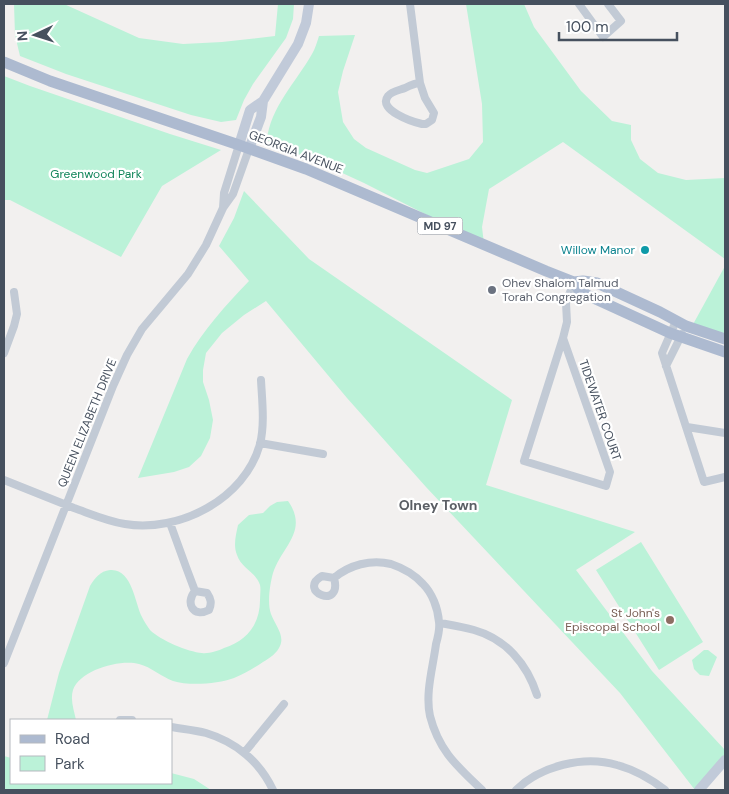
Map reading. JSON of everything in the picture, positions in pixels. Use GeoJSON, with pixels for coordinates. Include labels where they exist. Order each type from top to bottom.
{"type":"FeatureCollection","features":[{"type":"Feature","properties":{"kind":"main road","name":"GEORGIA AVENUE"},"geometry":{"type":"LineString","coordinates":[[4,62],[40,77],[244,147],[330,179],[574,282],[597,283],[681,323],[725,339]]}},
{"type":"Feature","properties":{"kind":"main road","name":"GEORGIA AVENUE"},"geometry":{"type":"LineString","coordinates":[[574,282],[579,290],[587,295],[675,335],[725,352]]}},
{"type":"Feature","properties":{"kind":"street"},"geometry":{"type":"LineString","coordinates":[[244,147],[250,110],[263,101],[298,44],[305,28],[309,4]]}},
{"type":"Feature","properties":{"kind":"street"},"geometry":{"type":"LineString","coordinates":[[410,4],[420,83],[425,98],[434,113],[432,120],[426,124],[390,111],[386,102],[390,93],[420,83]]}},
{"type":"Feature","properties":{"kind":"street"},"geometry":{"type":"LineString","coordinates":[[581,5],[603,37],[621,20],[608,4]]}},
{"type":"Feature","properties":{"kind":"street","name":"QUEEN ELIZABETH DRIVE"},"geometry":{"type":"LineString","coordinates":[[4,663],[113,386],[127,355],[142,329],[188,274],[206,245],[224,208],[224,192],[244,147]]}},
{"type":"Feature","properties":{"kind":"street","name":"TIDEWATER COURT"},"geometry":{"type":"LineString","coordinates":[[563,338],[610,472],[606,486],[524,461],[563,338],[567,322],[566,303],[574,282]]}},
{"type":"Feature","properties":{"kind":"street"},"geometry":{"type":"LineString","coordinates":[[4,352],[17,314],[14,292]]}},
{"type":"Feature","properties":{"kind":"street"},"geometry":{"type":"LineString","coordinates":[[681,323],[662,353],[704,482],[725,477]]}},
{"type":"Feature","properties":{"kind":"street"},"geometry":{"type":"LineString","coordinates":[[4,480],[104,519],[125,524],[140,526],[170,523],[194,514],[212,505],[233,489],[245,476],[254,460],[260,443],[263,413],[261,380]]}},
{"type":"Feature","properties":{"kind":"street"},"geometry":{"type":"LineString","coordinates":[[687,428],[725,433]]}},
{"type":"Feature","properties":{"kind":"street"},"geometry":{"type":"LineString","coordinates":[[260,443],[323,454]]}},
{"type":"Feature","properties":{"kind":"street"},"geometry":{"type":"LineString","coordinates":[[170,523],[195,591]]}},
{"type":"Feature","properties":{"kind":"street"},"geometry":{"type":"LineString","coordinates":[[334,578],[355,565],[372,562],[386,563],[397,566],[415,576],[427,589],[435,605],[440,623],[428,691],[434,731],[442,748],[453,762],[482,790]]}},
{"type":"Feature","properties":{"kind":"street"},"geometry":{"type":"LineString","coordinates":[[440,623],[475,630],[503,644],[524,667],[532,680],[537,694]]}},
{"type":"Feature","properties":{"kind":"street"},"geometry":{"type":"LineString","coordinates":[[244,753],[284,704]]}},
{"type":"Feature","properties":{"kind":"street"},"geometry":{"type":"LineString","coordinates":[[172,727],[205,732],[226,740],[252,759],[268,779],[273,790]]}},
{"type":"Feature","properties":{"kind":"street"},"geometry":{"type":"LineString","coordinates":[[699,790],[725,760]]}},
{"type":"Feature","properties":{"kind":"street"},"geometry":{"type":"LineString","coordinates":[[516,790],[540,772],[564,765],[592,761],[615,764],[637,772],[665,790]]}},
{"type":"Feature","properties":{"kind":"green space"},"geometry":{"type":"Polygon","coordinates":[[[14,4],[64,4],[139,38],[183,44],[275,36],[278,4],[294,4],[293,19],[286,38],[253,84],[236,120],[221,122],[191,115],[66,74],[20,56],[15,35],[14,4]]]}},
{"type":"Feature","properties":{"kind":"green space"},"geometry":{"type":"Polygon","coordinates":[[[466,4],[524,4],[534,27],[581,91],[612,121],[631,125],[631,140],[640,159],[658,173],[686,180],[725,178],[725,259],[563,142],[489,189],[482,227],[484,244],[364,183],[314,160],[281,148],[267,140],[269,128],[278,106],[312,54],[319,36],[355,35],[338,92],[343,122],[354,139],[366,148],[415,170],[427,173],[469,159],[483,142],[482,104],[466,4]]]}},
{"type":"Feature","properties":{"kind":"green space","name":"Greenwood Park"},"geometry":{"type":"Polygon","coordinates":[[[4,76],[221,150],[162,186],[121,257],[10,200],[4,200],[4,76]]]}},
{"type":"Feature","properties":{"kind":"green space"},"geometry":{"type":"Polygon","coordinates":[[[244,191],[309,259],[512,400],[486,485],[635,532],[576,570],[652,671],[725,750],[725,760],[695,790],[620,693],[426,487],[347,398],[266,301],[244,315],[222,333],[206,353],[203,382],[213,420],[210,438],[201,456],[189,467],[174,472],[138,478],[193,348],[223,309],[249,281],[219,246],[234,218],[244,191]]]}},
{"type":"Feature","properties":{"kind":"green space"},"geometry":{"type":"Polygon","coordinates":[[[725,266],[725,339],[691,328],[725,266]]]}},
{"type":"Feature","properties":{"kind":"green space"},"geometry":{"type":"Polygon","coordinates":[[[288,501],[296,521],[292,538],[277,563],[271,582],[270,610],[281,638],[280,646],[273,655],[253,669],[234,678],[204,684],[173,681],[139,664],[122,663],[112,665],[92,672],[77,683],[72,694],[76,719],[47,719],[59,673],[90,586],[98,575],[103,572],[117,571],[123,575],[132,587],[140,611],[150,630],[160,638],[182,648],[207,653],[232,645],[245,636],[251,630],[258,617],[260,585],[239,559],[236,551],[235,540],[238,525],[249,515],[263,513],[277,502],[288,501]]]}},
{"type":"Feature","properties":{"kind":"green space"},"geometry":{"type":"Polygon","coordinates":[[[641,542],[703,642],[659,670],[596,570],[641,542]]]}},
{"type":"Feature","properties":{"kind":"green space"},"geometry":{"type":"Polygon","coordinates":[[[704,650],[708,650],[717,657],[709,676],[700,675],[694,669],[692,660],[704,650]]]}},
{"type":"Feature","properties":{"kind":"green space"},"geometry":{"type":"Polygon","coordinates":[[[4,756],[10,758],[10,784],[172,784],[172,773],[194,779],[211,790],[4,790],[4,756]]]}},
{"type":"Feature","properties":{"kind":"place","name":"Willow Manor"},"geometry":{"type":"Point","coordinates":[645,250]}},
{"type":"Feature","properties":{"kind":"place","name":"Ohev Shalom Talmud Torah Congregation"},"geometry":{"type":"Point","coordinates":[492,290]}},
{"type":"Feature","properties":{"kind":"place","name":"St John's Episcopal School"},"geometry":{"type":"Point","coordinates":[670,620]}},
{"type":"Feature","properties":{"kind":"district","name":"Olney Town"},"geometry":{"type":"Point","coordinates":[438,505]}}]}
